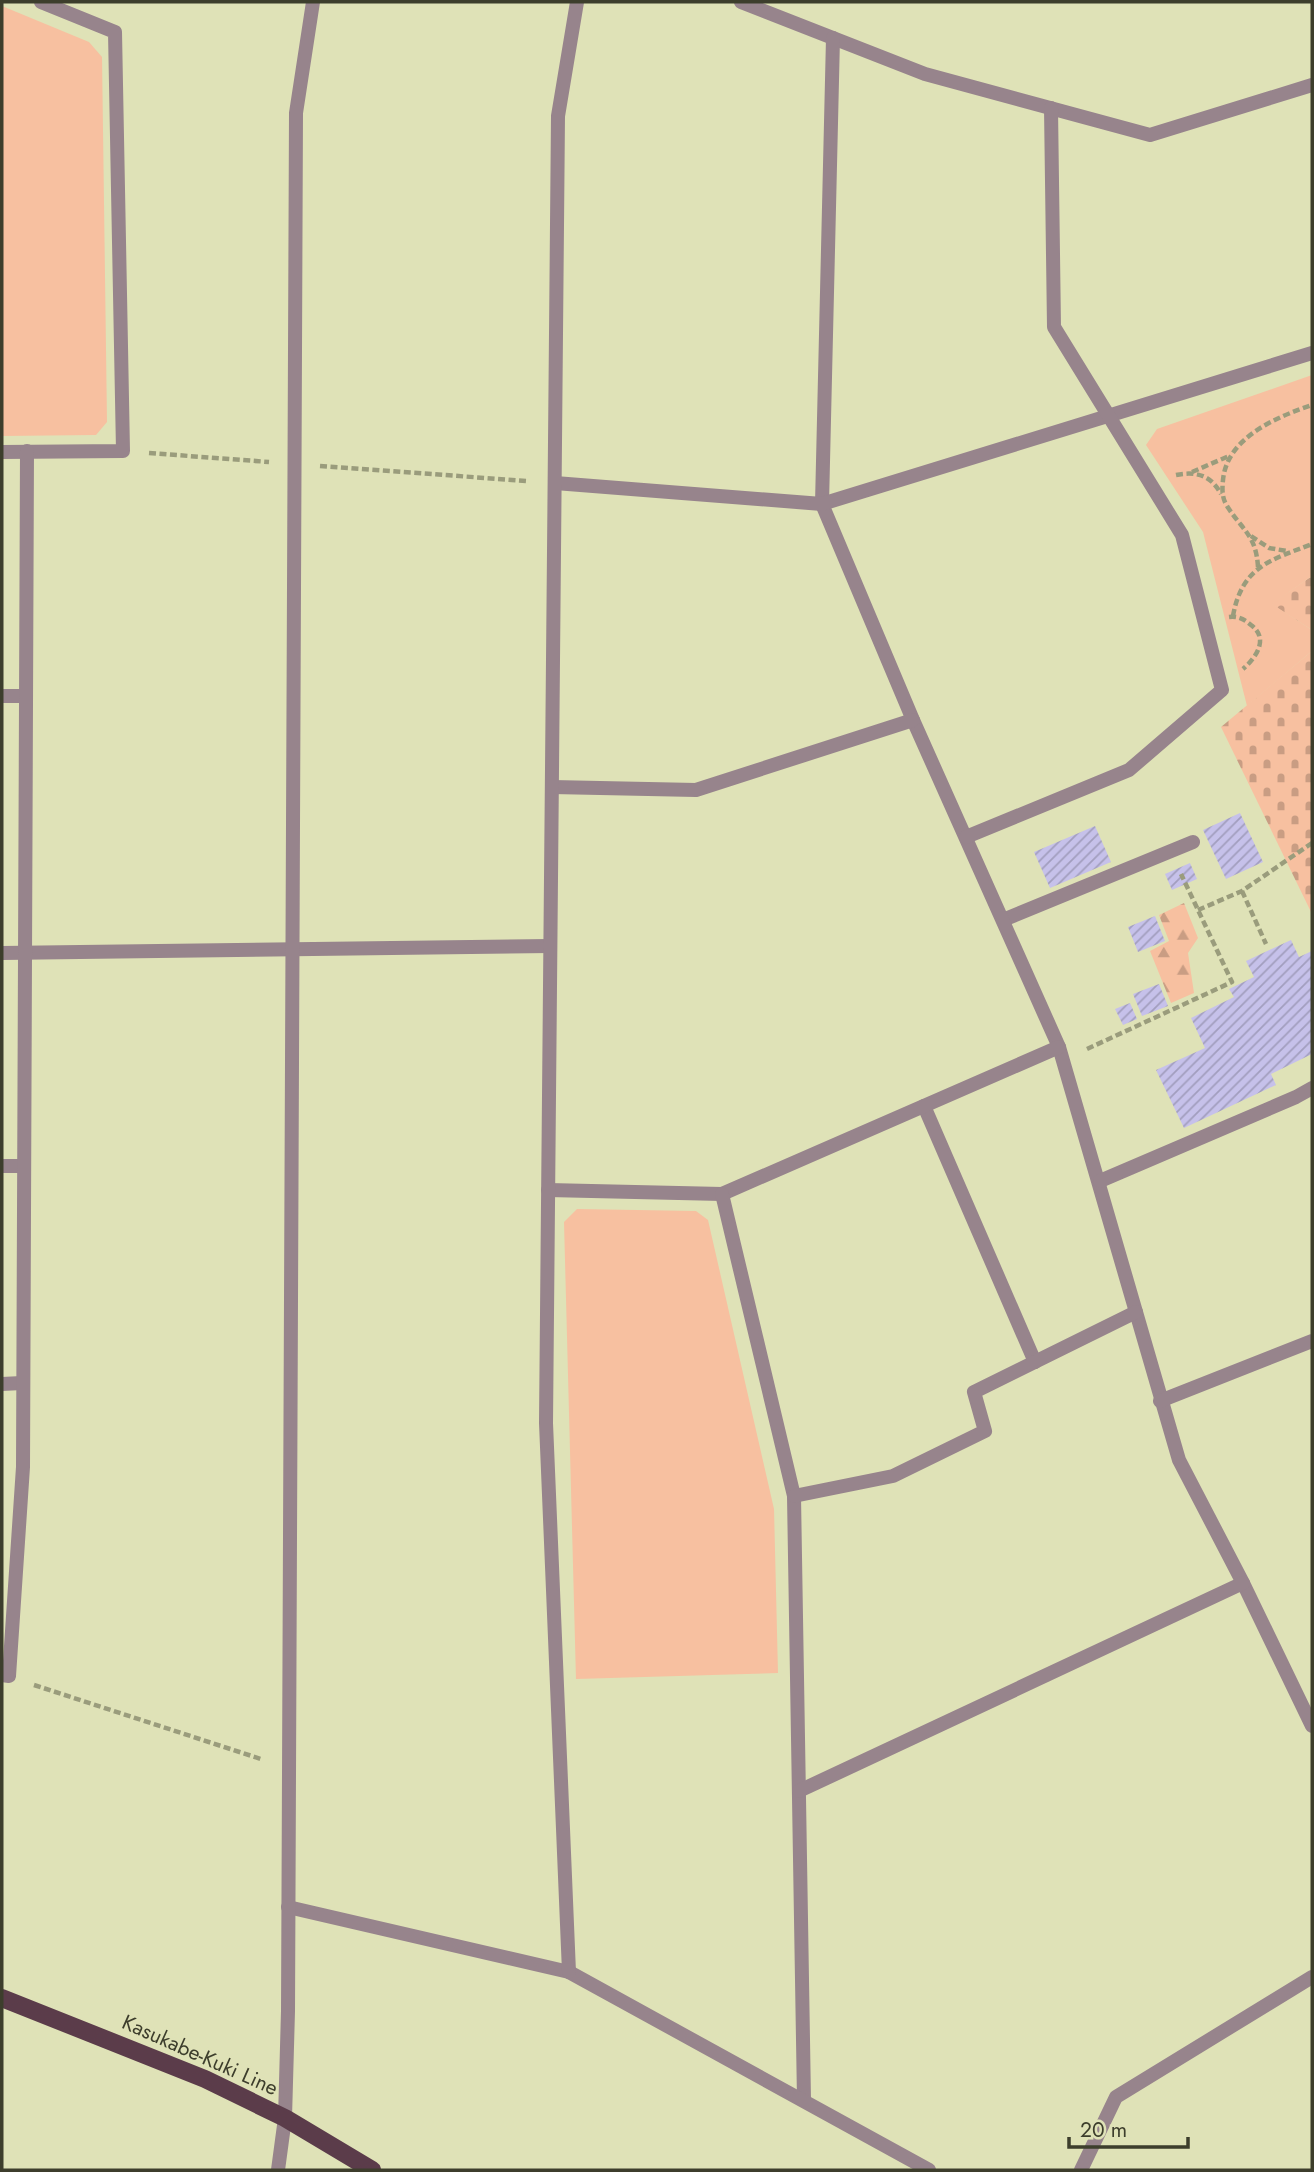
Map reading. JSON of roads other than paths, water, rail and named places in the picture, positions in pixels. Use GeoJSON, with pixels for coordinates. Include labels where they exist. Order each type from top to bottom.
{"type":"FeatureCollection","features":[{"type":"Feature","properties":{"kind":"main road","name":"Kasukabe-Kuki Line"},"geometry":{"type":"LineString","coordinates":[[2,1998],[205,2079],[285,2118],[372,2170]]}},
{"type":"Feature","properties":{"kind":"street"},"geometry":{"type":"LineString","coordinates":[[2,452],[123,451],[115,32],[41,2]]}},
{"type":"Feature","properties":{"kind":"street"},"geometry":{"type":"LineString","coordinates":[[278,2170],[285,2118],[288,1907],[296,113],[313,2]]}},
{"type":"Feature","properties":{"kind":"street"},"geometry":{"type":"LineString","coordinates":[[569,1972],[546,1423],[558,116],[577,2]]}},
{"type":"Feature","properties":{"kind":"street"},"geometry":{"type":"LineString","coordinates":[[741,2],[925,74],[1150,135],[1312,86]]}},
{"type":"Feature","properties":{"kind":"street"},"geometry":{"type":"LineString","coordinates":[[833,38],[822,504],[1061,1054],[1179,1460],[1243,1583],[1312,1726]]}},
{"type":"Feature","properties":{"kind":"street"},"geometry":{"type":"LineString","coordinates":[[966,837],[1129,770],[1222,690],[1182,535],[1054,327],[1051,108]]}},
{"type":"Feature","properties":{"kind":"street"},"geometry":{"type":"LineString","coordinates":[[555,483],[822,504],[1312,353]]}},
{"type":"Feature","properties":{"kind":"street"},"geometry":{"type":"LineString","coordinates":[[5,1676],[23,1467],[27,451]]}},
{"type":"Feature","properties":{"kind":"street"},"geometry":{"type":"LineString","coordinates":[[2,696],[26,695]]}},
{"type":"Feature","properties":{"kind":"street"},"geometry":{"type":"LineString","coordinates":[[552,787],[696,790],[914,720]]}},
{"type":"Feature","properties":{"kind":"street"},"geometry":{"type":"LineString","coordinates":[[1003,920],[1194,842]]}},
{"type":"Feature","properties":{"kind":"street"},"geometry":{"type":"LineString","coordinates":[[2,953],[550,946]]}},
{"type":"Feature","properties":{"kind":"street"},"geometry":{"type":"LineString","coordinates":[[548,1190],[722,1194],[924,1106],[1061,1054]]}},
{"type":"Feature","properties":{"kind":"street"},"geometry":{"type":"LineString","coordinates":[[1100,1181],[1312,1088]]}},
{"type":"Feature","properties":{"kind":"street"},"geometry":{"type":"LineString","coordinates":[[924,1106],[1035,1362]]}},
{"type":"Feature","properties":{"kind":"street"},"geometry":{"type":"LineString","coordinates":[[2,1167],[23,1166]]}},
{"type":"Feature","properties":{"kind":"street"},"geometry":{"type":"LineString","coordinates":[[722,1194],[794,1496],[804,2100]]}},
{"type":"Feature","properties":{"kind":"street"},"geometry":{"type":"LineString","coordinates":[[794,1496],[893,1476],[985,1432],[974,1392],[1136,1312]]}},
{"type":"Feature","properties":{"kind":"street"},"geometry":{"type":"LineString","coordinates":[[1160,1401],[1312,1341]]}},
{"type":"Feature","properties":{"kind":"street"},"geometry":{"type":"LineString","coordinates":[[2,1384],[22,1383]]}},
{"type":"Feature","properties":{"kind":"street"},"geometry":{"type":"LineString","coordinates":[[799,1791],[1243,1583]]}},
{"type":"Feature","properties":{"kind":"street"},"geometry":{"type":"LineString","coordinates":[[288,1907],[569,1972],[929,2170]]}},
{"type":"Feature","properties":{"kind":"street"},"geometry":{"type":"LineString","coordinates":[[1081,2170],[1116,2097],[1312,1977]]}}]}
